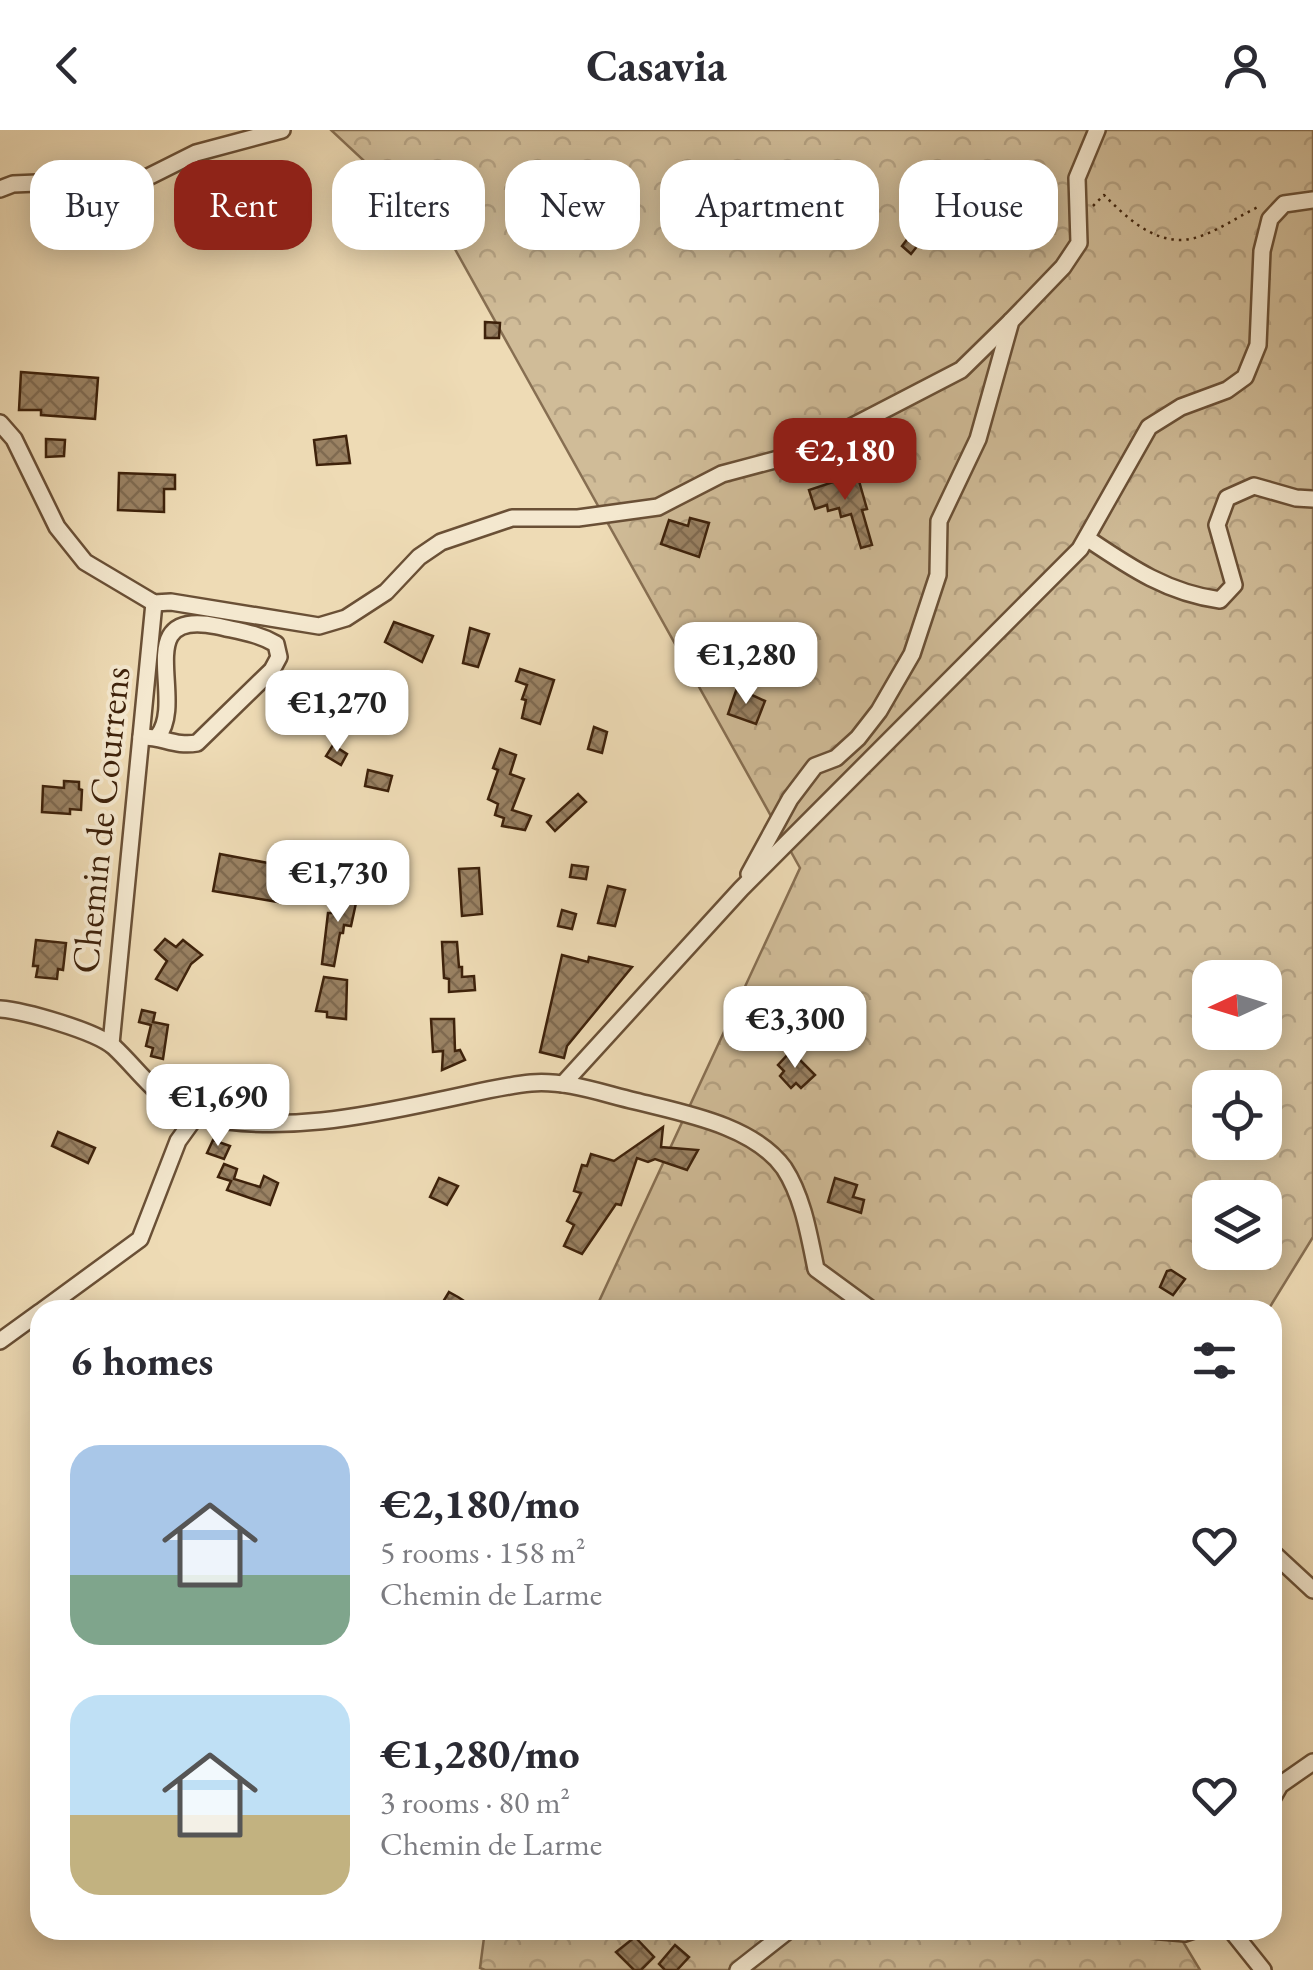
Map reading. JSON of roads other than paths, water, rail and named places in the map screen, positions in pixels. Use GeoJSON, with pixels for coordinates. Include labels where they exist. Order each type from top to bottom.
{"type":"FeatureCollection","features":[{"type":"Feature","properties":{"kind":"street"},"geometry":{"type":"LineString","coordinates":[[0,189],[37,182],[53,192],[100,190],[144,178],[196,152],[282,130]]}},
{"type":"Feature","properties":{"kind":"street"},"geometry":{"type":"LineString","coordinates":[[0,423],[14,439],[57,527],[84,562],[154,603],[203,606],[319,626],[346,618],[386,592],[419,557],[440,542],[512,518],[615,514],[658,507],[722,474],[801,454],[961,370],[1064,267],[1079,242],[1077,178],[1097,130]]}},
{"type":"Feature","properties":{"kind":"street"},"geometry":{"type":"LineString","coordinates":[[563,1084],[740,889],[1088,539],[1149,427],[1180,408],[1227,390],[1245,377],[1258,345],[1264,234],[1275,212],[1284,204],[1313,200]]}},
{"type":"Feature","properties":{"kind":"street"},"geometry":{"type":"LineString","coordinates":[[740,889],[790,799],[815,766],[836,758],[858,738],[879,711],[912,654],[938,575],[939,521],[978,440],[1011,320]]}},
{"type":"Feature","properties":{"kind":"street"},"geometry":{"type":"LineString","coordinates":[[1088,539],[1138,572],[1189,596],[1220,600],[1234,585],[1216,525],[1226,498],[1254,486],[1313,499]]}},
{"type":"Feature","properties":{"kind":"street","name":"Chemin de Courrens"},"geometry":{"type":"LineString","coordinates":[[111,1044],[150,737],[154,603]]}},
{"type":"Feature","properties":{"kind":"street"},"geometry":{"type":"LineString","coordinates":[[198,622],[261,636],[276,644],[280,657],[272,670],[208,736],[188,745],[150,737],[165,727],[170,704],[163,667],[174,631],[183,624],[198,622]]}},
{"type":"Feature","properties":{"kind":"street"},"geometry":{"type":"LineString","coordinates":[[0,1010],[61,1024],[111,1044],[150,1088],[196,1116],[249,1124],[333,1121],[512,1086],[563,1084],[699,1117],[752,1141],[783,1167],[806,1219],[816,1269],[858,1300]]}},
{"type":"Feature","properties":{"kind":"street"},"geometry":{"type":"LineString","coordinates":[[56,1300],[140,1239],[178,1141],[196,1116]]}},
{"type":"Feature","properties":{"kind":"street"},"geometry":{"type":"LineString","coordinates":[[0,1342],[30,1319]]}},
{"type":"Feature","properties":{"kind":"street"},"geometry":{"type":"LineString","coordinates":[[1282,1561],[1313,1590]]}},
{"type":"Feature","properties":{"kind":"street"},"geometry":{"type":"LineString","coordinates":[[1282,1784],[1313,1762]]}},
{"type":"Feature","properties":{"kind":"street"},"geometry":{"type":"LineString","coordinates":[[738,1970],[776,1940]]}},
{"type":"Feature","properties":{"kind":"street"},"geometry":{"type":"LineString","coordinates":[[1239,1940],[1263,1970]]}}]}
